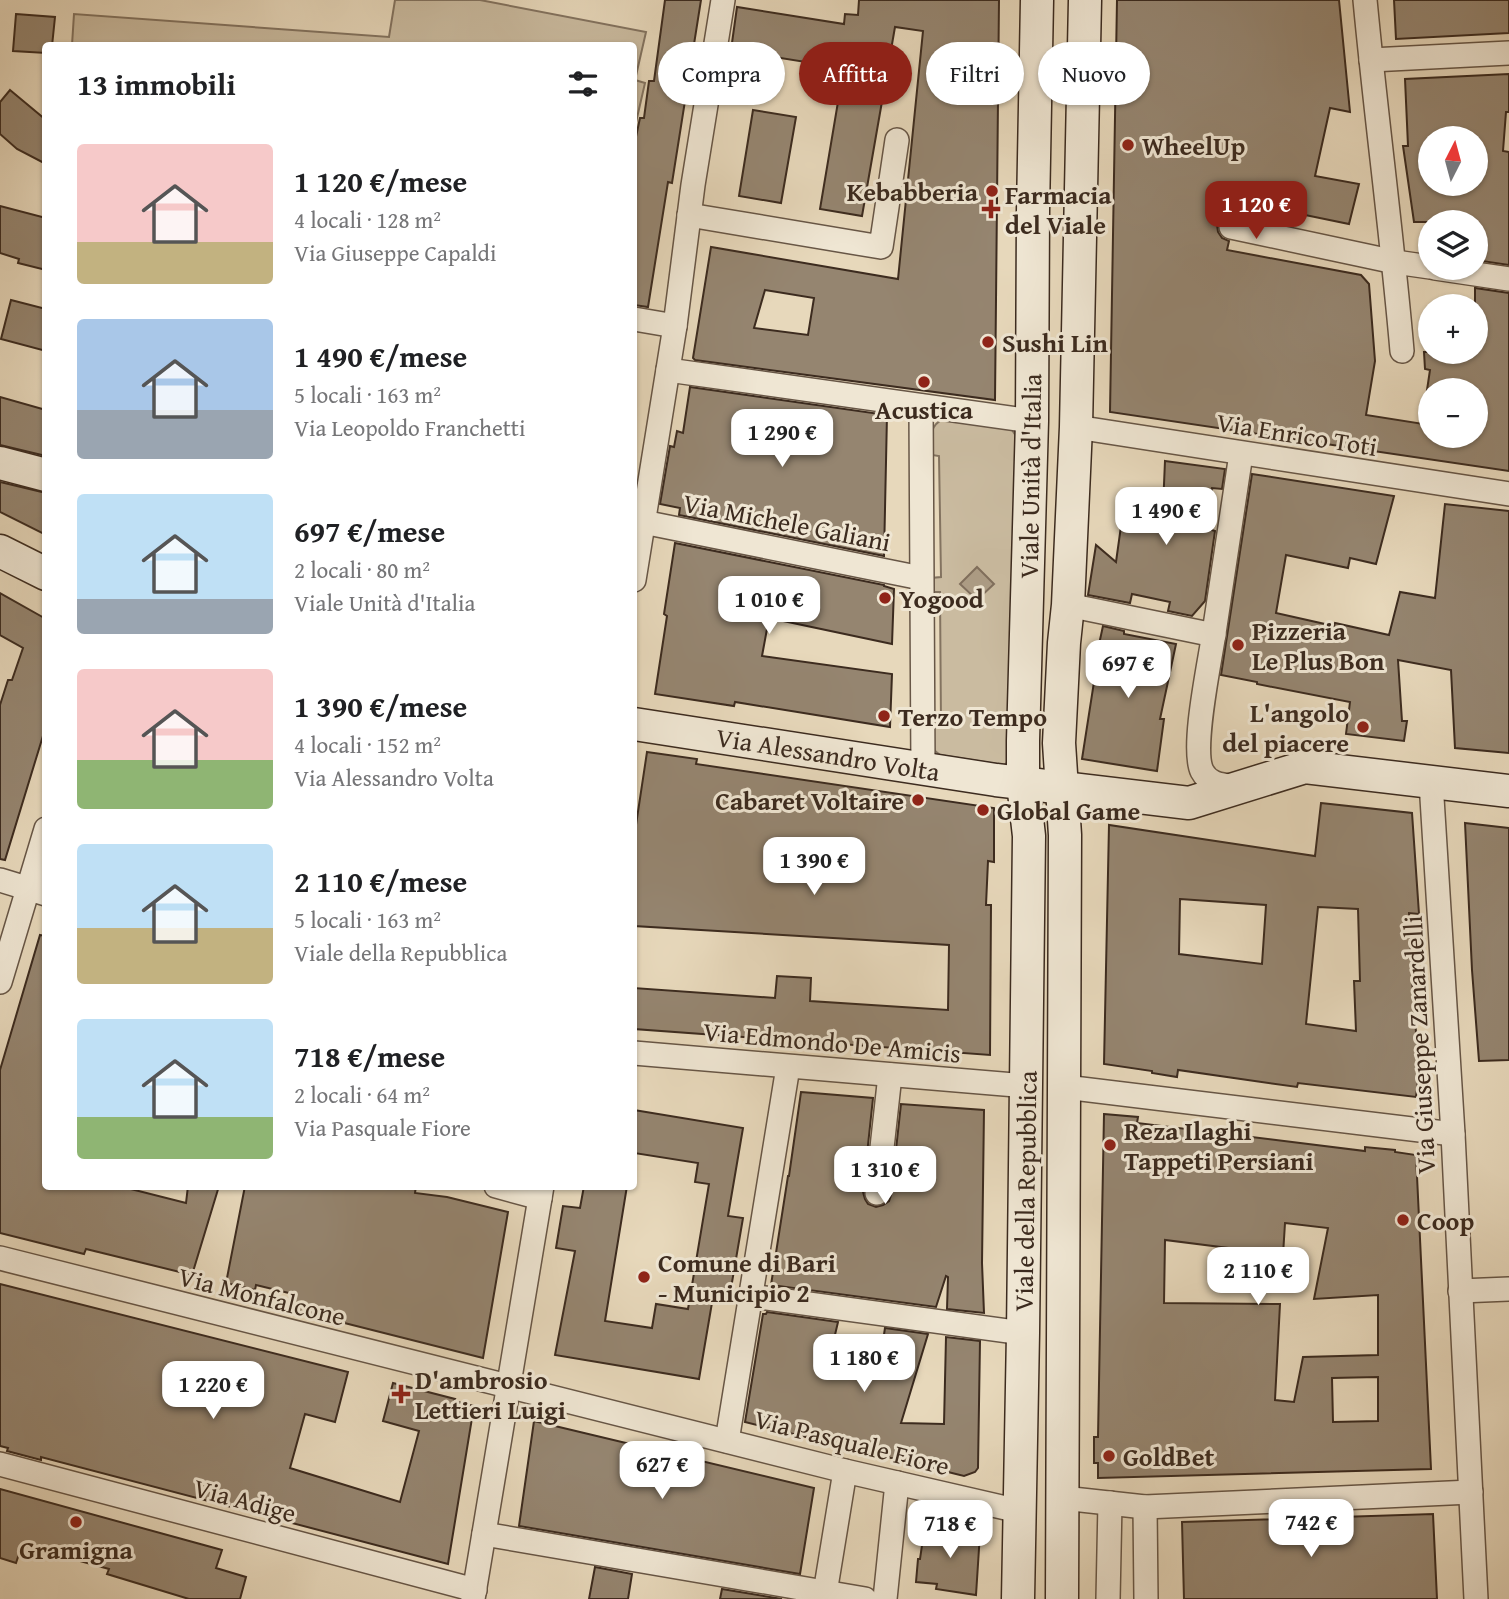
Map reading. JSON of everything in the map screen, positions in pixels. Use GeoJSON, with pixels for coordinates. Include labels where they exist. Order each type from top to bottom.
{"type":"FeatureCollection","features":[{"type":"Feature","properties":{"kind":"main road","name":"Viale Unità d'Italia"},"geometry":{"type":"LineString","coordinates":[[1023,783],[1032,421],[1037,0]]}},
{"type":"Feature","properties":{"kind":"main road","name":"Viale Unità d'Italia"},"geometry":{"type":"LineString","coordinates":[[1062,788],[1059,743],[1076,427],[1085,0]]}},
{"type":"Feature","properties":{"kind":"main road"},"geometry":{"type":"LineString","coordinates":[[1033,211],[1057,219],[1080,212]]}},
{"type":"Feature","properties":{"kind":"main road"},"geometry":{"type":"LineString","coordinates":[[0,463],[42,474]]}},
{"type":"Feature","properties":{"kind":"main road"},"geometry":{"type":"LineString","coordinates":[[0,551],[42,572]]}},
{"type":"Feature","properties":{"kind":"main road","name":"Via Alessandro Volta"},"geometry":{"type":"LineString","coordinates":[[637,724],[923,769],[1189,803],[1305,767],[1509,791]]}},
{"type":"Feature","properties":{"kind":"main road","name":"Viale della Repubblica"},"geometry":{"type":"LineString","coordinates":[[1018,1599],[1029,836],[1023,783]]}},
{"type":"Feature","properties":{"kind":"main road","name":"Viale della Repubblica"},"geometry":{"type":"LineString","coordinates":[[1062,788],[1065,835],[1062,1599]]}},
{"type":"Feature","properties":{"kind":"street"},"geometry":{"type":"LineString","coordinates":[[637,561],[723,0]]}},
{"type":"Feature","properties":{"kind":"street"},"geometry":{"type":"LineString","coordinates":[[1365,0],[1395,261],[1402,351]]}},
{"type":"Feature","properties":{"kind":"street"},"geometry":{"type":"LineString","coordinates":[[1371,60],[1509,53]]}},
{"type":"Feature","properties":{"kind":"street"},"geometry":{"type":"LineString","coordinates":[[690,215],[881,247],[897,140]]}},
{"type":"Feature","properties":{"kind":"street"},"geometry":{"type":"LineString","coordinates":[[1231,227],[1418,265]]}},
{"type":"Feature","properties":{"kind":"street"},"geometry":{"type":"LineString","coordinates":[[1488,276],[1509,279]]}},
{"type":"Feature","properties":{"kind":"street"},"geometry":{"type":"LineString","coordinates":[[637,320],[675,326]]}},
{"type":"Feature","properties":{"kind":"street"},"geometry":{"type":"LineString","coordinates":[[668,370],[1032,421]]}},
{"type":"Feature","properties":{"kind":"street"},"geometry":{"type":"LineString","coordinates":[[920,406],[923,769]]}},
{"type":"Feature","properties":{"kind":"street","name":"Via Enrico Toti"},"geometry":{"type":"LineString","coordinates":[[1076,427],[1509,494]]}},
{"type":"Feature","properties":{"kind":"street"},"geometry":{"type":"LineString","coordinates":[[1238,787],[1213,783],[1203,774],[1199,764],[1198,747],[1241,454]]}},
{"type":"Feature","properties":{"kind":"street","name":"Via Michele Galiani"},"geometry":{"type":"LineString","coordinates":[[643,522],[921,578]]}},
{"type":"Feature","properties":{"kind":"street"},"geometry":{"type":"LineString","coordinates":[[1068,605],[1214,635]]}},
{"type":"Feature","properties":{"kind":"street","name":"Via Giuseppe Zanardelli"},"geometry":{"type":"LineString","coordinates":[[1431,782],[1453,1134],[1476,1599]]}},
{"type":"Feature","properties":{"kind":"street"},"geometry":{"type":"LineString","coordinates":[[0,982],[36,891],[42,854]]}},
{"type":"Feature","properties":{"kind":"street"},"geometry":{"type":"LineString","coordinates":[[0,880],[36,891]]}},
{"type":"Feature","properties":{"kind":"street","name":"Via Edmondo De Amicis"},"geometry":{"type":"LineString","coordinates":[[637,1054],[1026,1086]]}},
{"type":"Feature","properties":{"kind":"street"},"geometry":{"type":"LineString","coordinates":[[727,1441],[788,1067]]}},
{"type":"Feature","properties":{"kind":"street"},"geometry":{"type":"LineString","coordinates":[[877,1193],[890,1075]]}},
{"type":"Feature","properties":{"kind":"street"},"geometry":{"type":"LineString","coordinates":[[1065,1087],[1453,1134]]}},
{"type":"Feature","properties":{"kind":"street"},"geometry":{"type":"LineString","coordinates":[[474,1595],[541,1192]]}},
{"type":"Feature","properties":{"kind":"street","name":"Via Monfalcone"},"geometry":{"type":"LineString","coordinates":[[0,1258],[510,1387]]}},
{"type":"Feature","properties":{"kind":"street"},"geometry":{"type":"LineString","coordinates":[[1460,1291],[1509,1289]]}},
{"type":"Feature","properties":{"kind":"street"},"geometry":{"type":"LineString","coordinates":[[751,1296],[1023,1333]]}},
{"type":"Feature","properties":{"kind":"street","name":"Via Pasquale Fiore"},"geometry":{"type":"LineString","coordinates":[[510,1387],[845,1471],[1019,1511]]}},
{"type":"Feature","properties":{"kind":"street","name":"Via Adige"},"geometry":{"type":"LineString","coordinates":[[0,1464],[474,1595]]}},
{"type":"Feature","properties":{"kind":"street"},"geometry":{"type":"LineString","coordinates":[[825,1593],[845,1471]]}},
{"type":"Feature","properties":{"kind":"street"},"geometry":{"type":"LineString","coordinates":[[885,1599],[897,1483]]}},
{"type":"Feature","properties":{"kind":"street"},"geometry":{"type":"LineString","coordinates":[[1063,1498],[1145,1507],[1471,1492]]}},
{"type":"Feature","properties":{"kind":"street"},"geometry":{"type":"LineString","coordinates":[[1108,1599],[1110,1503]]}},
{"type":"Feature","properties":{"kind":"street"},"geometry":{"type":"LineString","coordinates":[[1145,1507],[1146,1599]]}},
{"type":"Feature","properties":{"kind":"street"},"geometry":{"type":"LineString","coordinates":[[484,1534],[865,1599]]}},
{"type":"Feature","properties":{"kind":"shaded area"},"geometry":{"type":"Polygon","coordinates":[[[395,0],[480,0],[646,32],[637,71],[637,42],[72,42],[74,14],[389,37],[395,0]]]}},
{"type":"Feature","properties":{"kind":"shaded area"},"geometry":{"type":"Polygon","coordinates":[[[637,81],[645,83],[637,118],[637,81]]]}},
{"type":"Feature","properties":{"kind":"shaded area"},"geometry":{"type":"Polygon","coordinates":[[[943,419],[1007,427],[1018,439],[1008,762],[1004,765],[940,755],[934,750],[932,726],[941,726],[940,592],[931,592],[931,578],[941,577],[939,456],[932,455],[931,439],[932,430],[943,419]]]}},
{"type":"Feature","properties":{"kind":"shaded area"},"geometry":{"type":"Polygon","coordinates":[[[977,567],[994,584],[977,600],[960,584],[977,567]]]}},
{"type":"Feature","properties":{"kind":"building"},"geometry":{"type":"Polygon","coordinates":[[[665,0],[701,0],[694,42],[659,42],[665,0]]]}},
{"type":"Feature","properties":{"kind":"building"},"geometry":{"type":"Polygon","coordinates":[[[859,0],[999,0],[999,42],[926,42],[926,105],[998,105],[995,400],[693,358],[711,247],[898,279],[923,31],[895,27],[892,42],[799,42],[799,61],[785,59],[785,42],[732,42],[737,7],[844,24],[845,14],[858,15],[859,0]],[[765,290],[754,328],[808,335],[814,298],[765,290]]]}},
{"type":"Feature","properties":{"kind":"building"},"geometry":{"type":"Polygon","coordinates":[[[1117,0],[1339,0],[1350,112],[1330,108],[1315,176],[1359,184],[1349,224],[1237,201],[1233,213],[1220,218],[1218,232],[1222,238],[1229,241],[1227,250],[1361,275],[1369,284],[1375,361],[1366,415],[1418,423],[1418,448],[1488,448],[1488,378],[1429,378],[1430,370],[1425,369],[1425,364],[1488,364],[1488,294],[1475,294],[1475,288],[1509,293],[1509,471],[1110,412],[1115,105],[1150,105],[1150,42],[1116,42],[1117,0]]]}},
{"type":"Feature","properties":{"kind":"building"},"geometry":{"type":"Polygon","coordinates":[[[1394,0],[1509,0],[1509,33],[1396,39],[1394,0]]]}},
{"type":"Feature","properties":{"kind":"building"},"geometry":{"type":"Polygon","coordinates":[[[16,14],[55,17],[52,42],[42,42],[42,53],[13,51],[16,14]]]}},
{"type":"Feature","properties":{"kind":"building"},"geometry":{"type":"Polygon","coordinates":[[[658,52],[658,105],[684,105],[672,183],[668,182],[648,307],[637,305],[637,132],[640,118],[644,118],[649,81],[654,81],[658,52]]]}},
{"type":"Feature","properties":{"kind":"building"},"geometry":{"type":"Polygon","coordinates":[[[1509,74],[1509,112],[1506,112],[1503,151],[1509,152],[1509,265],[1488,262],[1488,210],[1418,210],[1418,222],[1414,222],[1403,146],[1408,146],[1405,79],[1509,74]]]}},
{"type":"Feature","properties":{"kind":"building"},"geometry":{"type":"Polygon","coordinates":[[[10,90],[42,117],[42,162],[17,149],[0,134],[0,102],[10,90]]]}},
{"type":"Feature","properties":{"kind":"building"},"geometry":{"type":"Polygon","coordinates":[[[837,105],[881,105],[862,216],[820,209],[837,105]]]}},
{"type":"Feature","properties":{"kind":"building"},"geometry":{"type":"Polygon","coordinates":[[[753,110],[796,117],[781,203],[739,196],[753,110]]]}},
{"type":"Feature","properties":{"kind":"building"},"geometry":{"type":"Polygon","coordinates":[[[0,206],[42,217],[42,269],[18,263],[19,259],[0,253],[0,206]]]}},
{"type":"Feature","properties":{"kind":"building"},"geometry":{"type":"Polygon","coordinates":[[[11,300],[42,308],[42,350],[1,339],[11,300]]]}},
{"type":"Feature","properties":{"kind":"building"},"geometry":{"type":"Polygon","coordinates":[[[690,387],[887,415],[884,556],[679,515],[680,508],[660,504],[670,446],[674,447],[677,431],[683,433],[690,387]]]}},
{"type":"Feature","properties":{"kind":"building"},"geometry":{"type":"Polygon","coordinates":[[[0,397],[42,409],[42,455],[0,445],[0,397]]]}},
{"type":"Feature","properties":{"kind":"building"},"geometry":{"type":"Polygon","coordinates":[[[1165,461],[1225,469],[1222,489],[1212,488],[1205,528],[1215,531],[1205,601],[1192,616],[1168,611],[1170,602],[1132,594],[1130,603],[1088,595],[1096,545],[1116,562],[1121,526],[1162,531],[1165,461]]]}},
{"type":"Feature","properties":{"kind":"building"},"geometry":{"type":"Polygon","coordinates":[[[1252,474],[1394,496],[1376,564],[1350,558],[1348,568],[1286,555],[1276,613],[1389,635],[1400,592],[1435,598],[1445,504],[1509,511],[1509,753],[1455,748],[1451,670],[1398,660],[1402,721],[1407,721],[1404,741],[1346,734],[1350,702],[1221,675],[1252,474]]]}},
{"type":"Feature","properties":{"kind":"building"},"geometry":{"type":"Polygon","coordinates":[[[0,482],[42,492],[42,533],[0,512],[0,482]]]}},
{"type":"Feature","properties":{"kind":"building"},"geometry":{"type":"Polygon","coordinates":[[[675,543],[894,589],[892,644],[769,618],[762,656],[892,674],[890,727],[735,702],[734,706],[655,694],[675,543]]]}},
{"type":"Feature","properties":{"kind":"building"},"geometry":{"type":"Polygon","coordinates":[[[0,593],[42,617],[42,739],[5,860],[0,859],[0,705],[23,648],[0,635],[0,593]]]}},
{"type":"Feature","properties":{"kind":"building"},"geometry":{"type":"Polygon","coordinates":[[[1103,626],[1124,631],[1124,634],[1176,644],[1160,719],[1164,719],[1157,771],[1082,759],[1094,682],[1091,681],[1103,626]]]}},
{"type":"Feature","properties":{"kind":"building"},"geometry":{"type":"Polygon","coordinates":[[[647,752],[697,759],[696,764],[994,808],[994,862],[988,861],[986,905],[991,905],[990,1055],[637,1029],[637,988],[775,998],[777,976],[811,978],[810,1001],[948,1010],[949,945],[637,926],[637,818],[647,752]]]}},
{"type":"Feature","properties":{"kind":"building"},"geometry":{"type":"Polygon","coordinates":[[[1321,803],[1412,813],[1419,914],[1409,913],[1419,1072],[1416,1097],[1298,1083],[1297,1087],[1178,1070],[1177,1077],[1104,1064],[1109,825],[1315,856],[1321,803]],[[1180,899],[1179,954],[1262,964],[1266,905],[1180,899]],[[1318,907],[1306,1024],[1356,1031],[1354,981],[1360,981],[1358,909],[1318,907]]]}},
{"type":"Feature","properties":{"kind":"building"},"geometry":{"type":"Polygon","coordinates":[[[1465,823],[1509,828],[1509,1060],[1479,1061],[1465,823]]]}},
{"type":"Feature","properties":{"kind":"building"},"geometry":{"type":"Polygon","coordinates":[[[42,935],[42,1190],[135,1190],[186,1203],[188,1190],[218,1190],[192,1275],[86,1249],[84,1254],[0,1233],[0,1070],[42,935]]]}},
{"type":"Feature","properties":{"kind":"building"},"geometry":{"type":"Polygon","coordinates":[[[801,1092],[873,1098],[863,1192],[868,1204],[876,1207],[889,1201],[891,1195],[901,1104],[984,1110],[984,1313],[947,1309],[946,1276],[936,1307],[771,1285],[801,1092]]]}},
{"type":"Feature","properties":{"kind":"building"},"geometry":{"type":"Polygon","coordinates":[[[637,1110],[743,1128],[728,1216],[743,1218],[730,1294],[714,1291],[699,1379],[555,1355],[575,1251],[556,1248],[563,1206],[580,1208],[583,1190],[626,1190],[605,1321],[652,1328],[656,1304],[688,1309],[709,1184],[695,1182],[698,1163],[637,1153],[637,1110]]]}},
{"type":"Feature","properties":{"kind":"building"},"geometry":{"type":"Polygon","coordinates":[[[1104,1114],[1138,1117],[1137,1123],[1365,1151],[1365,1147],[1395,1150],[1416,1155],[1431,1469],[1098,1478],[1098,1463],[1094,1463],[1094,1437],[1098,1437],[1104,1114]],[[1285,1223],[1283,1255],[1165,1240],[1164,1303],[1280,1304],[1275,1400],[1294,1402],[1303,1357],[1378,1355],[1378,1295],[1314,1299],[1328,1228],[1285,1223]],[[1378,1377],[1332,1378],[1333,1422],[1378,1421],[1378,1377]]]}},
{"type":"Feature","properties":{"kind":"building"},"geometry":{"type":"Polygon","coordinates":[[[244,1190],[415,1190],[415,1193],[447,1197],[508,1212],[483,1358],[289,1309],[293,1294],[256,1285],[255,1290],[226,1283],[244,1190]]]}},
{"type":"Feature","properties":{"kind":"building"},"geometry":{"type":"Polygon","coordinates":[[[0,1284],[348,1372],[335,1422],[305,1414],[290,1468],[400,1502],[419,1431],[383,1421],[393,1383],[474,1406],[448,1564],[41,1457],[41,1460],[7,1451],[8,1448],[0,1446],[0,1284]]]}},
{"type":"Feature","properties":{"kind":"building"},"geometry":{"type":"Polygon","coordinates":[[[767,1312],[838,1322],[830,1356],[879,1367],[885,1328],[928,1334],[901,1423],[944,1424],[946,1337],[980,1341],[978,1468],[975,1472],[964,1476],[745,1422],[763,1314],[767,1312]]]}},
{"type":"Feature","properties":{"kind":"building"},"geometry":{"type":"Polygon","coordinates":[[[534,1421],[814,1488],[800,1574],[519,1526],[534,1421]]]}},
{"type":"Feature","properties":{"kind":"building"},"geometry":{"type":"Polygon","coordinates":[[[0,1489],[222,1550],[216,1568],[246,1577],[240,1599],[189,1599],[107,1574],[109,1569],[22,1545],[16,1563],[0,1558],[0,1489]]]}},
{"type":"Feature","properties":{"kind":"building"},"geometry":{"type":"Polygon","coordinates":[[[1433,1514],[1437,1599],[1184,1599],[1182,1522],[1433,1514]]]}},
{"type":"Feature","properties":{"kind":"building"},"geometry":{"type":"Polygon","coordinates":[[[925,1525],[980,1533],[976,1595],[936,1589],[937,1584],[916,1582],[925,1525]]]}},
{"type":"Feature","properties":{"kind":"building"},"geometry":{"type":"Polygon","coordinates":[[[595,1567],[632,1574],[628,1599],[589,1599],[595,1567]]]}},
{"type":"Feature","properties":{"kind":"building"},"geometry":{"type":"Polygon","coordinates":[[[722,1589],[782,1599],[720,1599],[722,1589]]]}},
{"type":"Feature","properties":{"kind":"place","name":"WheelUp"},"geometry":{"type":"Point","coordinates":[1128,145]}},
{"type":"Feature","properties":{"kind":"place","name":"Kebabberia"},"geometry":{"type":"Point","coordinates":[992,191]}},
{"type":"Feature","properties":{"kind":"place","name":"Farmacia del Viale"},"geometry":{"type":"Point","coordinates":[991,209]}},
{"type":"Feature","properties":{"kind":"place","name":"Sushi Lin"},"geometry":{"type":"Point","coordinates":[988,342]}},
{"type":"Feature","properties":{"kind":"place","name":"Acustica"},"geometry":{"type":"Point","coordinates":[924,382]}},
{"type":"Feature","properties":{"kind":"place","name":"Yogood"},"geometry":{"type":"Point","coordinates":[885,598]}},
{"type":"Feature","properties":{"kind":"place","name":"Pizzeria Le Plus Bon"},"geometry":{"type":"Point","coordinates":[1238,645]}},
{"type":"Feature","properties":{"kind":"place","name":"Terzo Tempo"},"geometry":{"type":"Point","coordinates":[884,716]}},
{"type":"Feature","properties":{"kind":"place","name":"L'angolo del piacere"},"geometry":{"type":"Point","coordinates":[1363,727]}},
{"type":"Feature","properties":{"kind":"place","name":"Cabaret Voltaire"},"geometry":{"type":"Point","coordinates":[918,800]}},
{"type":"Feature","properties":{"kind":"place","name":"Global Game"},"geometry":{"type":"Point","coordinates":[983,810]}},
{"type":"Feature","properties":{"kind":"place","name":"Reza Ilaghi Tappeti Persiani"},"geometry":{"type":"Point","coordinates":[1110,1145]}},
{"type":"Feature","properties":{"kind":"place","name":"Coop"},"geometry":{"type":"Point","coordinates":[1403,1220]}},
{"type":"Feature","properties":{"kind":"place","name":"Comune di Bari - Municipio 2"},"geometry":{"type":"Point","coordinates":[644,1277]}},
{"type":"Feature","properties":{"kind":"place","name":"D'ambrosio Lettieri Luigi"},"geometry":{"type":"Point","coordinates":[401,1394]}},
{"type":"Feature","properties":{"kind":"place","name":"GoldBet"},"geometry":{"type":"Point","coordinates":[1109,1456]}},
{"type":"Feature","properties":{"kind":"place","name":"Gramigna"},"geometry":{"type":"Point","coordinates":[76,1522]}}]}
